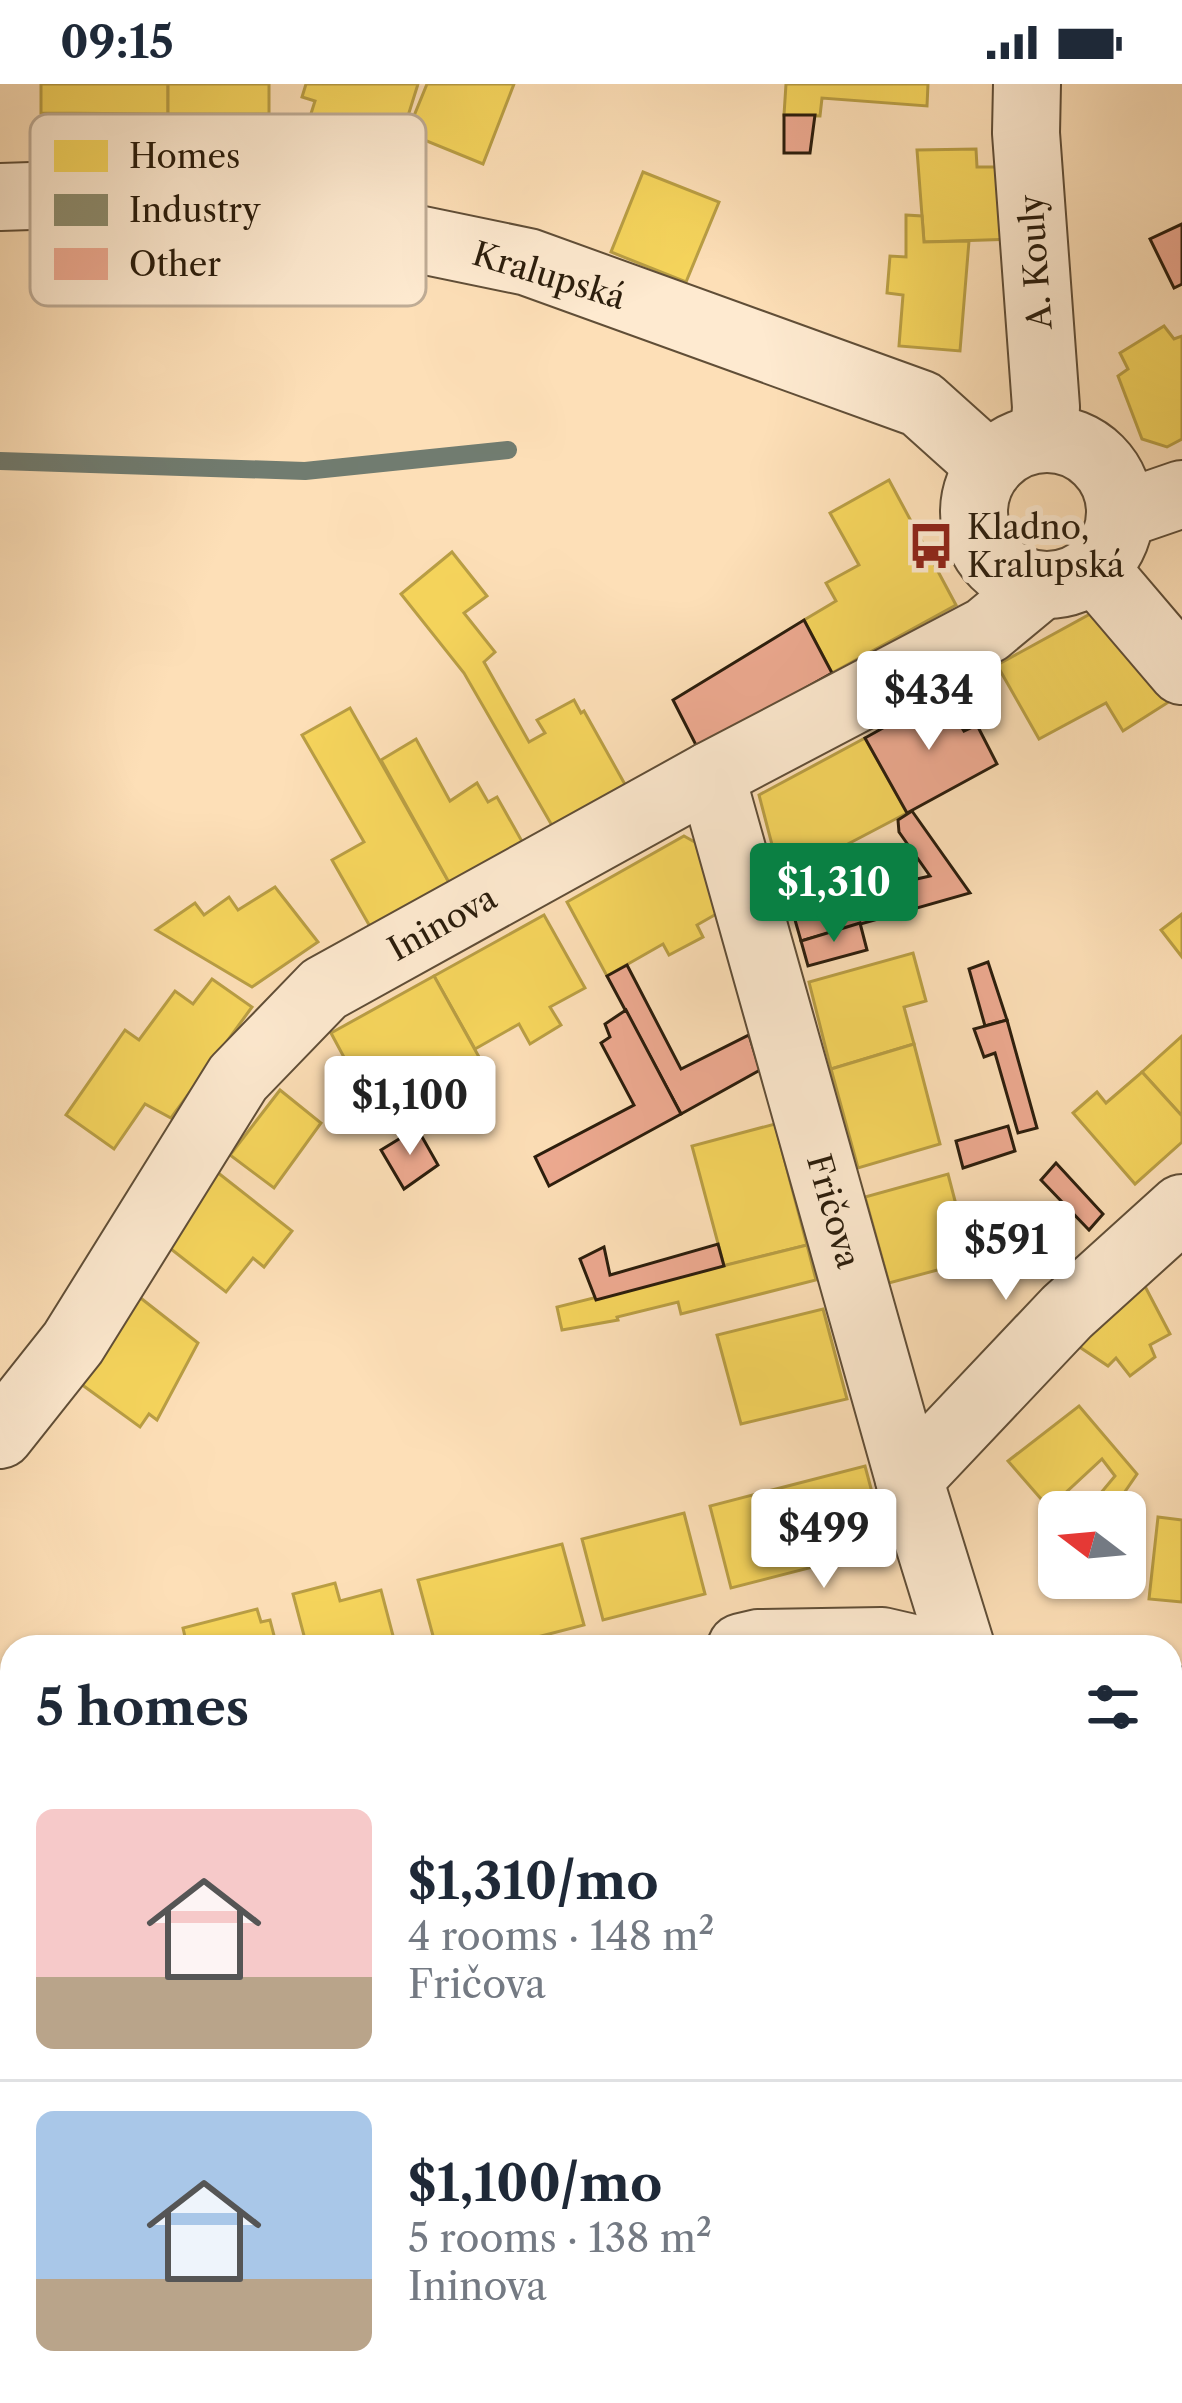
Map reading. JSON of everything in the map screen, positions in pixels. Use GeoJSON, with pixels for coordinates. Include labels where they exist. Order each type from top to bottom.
{"type":"FeatureCollection","features":[{"type":"Feature","properties":{"kind":"street","name":"A. Kouly"},"geometry":{"type":"LineString","coordinates":[[1017,452],[1046,407],[1026,133],[1027,84]]}},
{"type":"Feature","properties":{"kind":"street","name":"Kralupská"},"geometry":{"type":"LineString","coordinates":[[0,197],[30,196]]}},
{"type":"Feature","properties":{"kind":"street","name":"Kralupská"},"geometry":{"type":"LineString","coordinates":[[426,241],[528,262],[920,404],[1017,452]]}},
{"type":"Feature","properties":{"kind":"street"},"geometry":{"type":"LineString","coordinates":[[1064,441],[1087,450],[1105,467],[1117,490],[1086,556],[1015,579],[994,563],[980,541],[974,515],[977,489],[1017,452],[1064,441]]}},
{"type":"Feature","properties":{"kind":"street","name":"Ininova"},"geometry":{"type":"LineString","coordinates":[[0,1435],[73,1343],[238,1078],[324,989],[711,775],[987,630],[1086,556],[1182,494]]}},
{"type":"Feature","properties":{"kind":"street"},"geometry":{"type":"LineString","coordinates":[[1086,556],[1182,671]]}},
{"type":"Feature","properties":{"kind":"street","name":"Fričova"},"geometry":{"type":"LineString","coordinates":[[711,775],[957,1635]]}},
{"type":"Feature","properties":{"kind":"street"},"geometry":{"type":"LineString","coordinates":[[909,1479],[1067,1312],[1182,1208]]}},
{"type":"Feature","properties":{"kind":"building: Homes"},"geometry":{"type":"Polygon","coordinates":[[[41,84],[168,84],[168,114],[41,113],[41,84]]]}},
{"type":"Feature","properties":{"kind":"building: Homes"},"geometry":{"type":"Polygon","coordinates":[[[168,84],[269,84],[269,114],[168,114],[168,84]]]}},
{"type":"Feature","properties":{"kind":"building: Homes"},"geometry":{"type":"Polygon","coordinates":[[[306,84],[418,84],[409,114],[311,114],[315,101],[302,97],[306,84]]]}},
{"type":"Feature","properties":{"kind":"building: Homes"},"geometry":{"type":"Polygon","coordinates":[[[427,84],[514,84],[483,164],[426,141],[426,114],[415,114],[427,84]]]}},
{"type":"Feature","properties":{"kind":"building: Homes"},"geometry":{"type":"Polygon","coordinates":[[[786,84],[928,84],[927,106],[822,98],[820,116],[784,115],[786,84]]]}},
{"type":"Feature","properties":{"kind":"building: Homes"},"geometry":{"type":"Polygon","coordinates":[[[976,149],[977,167],[1008,167],[1015,239],[924,242],[917,150],[976,149]]]}},
{"type":"Feature","properties":{"kind":"building: Homes"},"geometry":{"type":"Polygon","coordinates":[[[643,172],[719,202],[686,282],[611,252],[643,172]]]}},
{"type":"Feature","properties":{"kind":"building: Homes"},"geometry":{"type":"Polygon","coordinates":[[[906,215],[922,216],[924,242],[969,241],[960,351],[899,346],[903,295],[887,293],[890,256],[906,257],[906,215]]]}},
{"type":"Feature","properties":{"kind":"building: Homes"},"geometry":{"type":"Polygon","coordinates":[[[1164,326],[1174,339],[1182,336],[1182,439],[1167,447],[1142,439],[1118,376],[1128,369],[1120,353],[1164,326]]]}},
{"type":"Feature","properties":{"kind":"building: Homes"},"geometry":{"type":"Polygon","coordinates":[[[889,480],[956,605],[832,673],[804,620],[836,601],[826,583],[859,565],[830,513],[889,480]]]}},
{"type":"Feature","properties":{"kind":"building: Homes"},"geometry":{"type":"Polygon","coordinates":[[[452,552],[487,596],[464,613],[495,652],[484,662],[529,742],[545,733],[537,720],[574,700],[627,788],[554,829],[464,673],[401,594],[452,552]]]}},
{"type":"Feature","properties":{"kind":"building: Homes"},"geometry":{"type":"Polygon","coordinates":[[[1103,607],[1175,698],[1123,731],[1106,703],[1039,739],[997,665],[1103,607]]]}},
{"type":"Feature","properties":{"kind":"building: Homes"},"geometry":{"type":"Polygon","coordinates":[[[350,708],[451,886],[372,930],[332,860],[364,842],[302,735],[350,708]]]}},
{"type":"Feature","properties":{"kind":"building: Homes"},"geometry":{"type":"Polygon","coordinates":[[[865,738],[907,813],[781,879],[759,795],[865,738]]]}},
{"type":"Feature","properties":{"kind":"building: Homes"},"geometry":{"type":"Polygon","coordinates":[[[416,739],[450,801],[477,783],[488,802],[497,797],[524,845],[451,886],[381,760],[416,739]]]}},
{"type":"Feature","properties":{"kind":"building: Homes"},"geometry":{"type":"Polygon","coordinates":[[[684,836],[700,845],[718,913],[697,925],[703,937],[669,955],[663,944],[607,976],[567,902],[684,836]]]}},
{"type":"Feature","properties":{"kind":"building: Homes"},"geometry":{"type":"Polygon","coordinates":[[[275,887],[318,942],[252,987],[156,930],[195,903],[204,915],[229,897],[238,910],[275,887]]]}},
{"type":"Feature","properties":{"kind":"building: Homes"},"geometry":{"type":"Polygon","coordinates":[[[1182,914],[1182,957],[1161,930],[1182,914]]]}},
{"type":"Feature","properties":{"kind":"building: Homes"},"geometry":{"type":"Polygon","coordinates":[[[544,915],[585,988],[550,1007],[561,1025],[530,1044],[519,1024],[475,1049],[434,976],[544,915]]]}},
{"type":"Feature","properties":{"kind":"building: Homes"},"geometry":{"type":"Polygon","coordinates":[[[913,953],[926,1001],[904,1007],[914,1044],[831,1069],[809,982],[913,953]]]}},
{"type":"Feature","properties":{"kind":"building: Homes"},"geometry":{"type":"Polygon","coordinates":[[[434,976],[489,1075],[443,1101],[430,1075],[397,1094],[386,1075],[361,1089],[331,1033],[434,976]]]}},
{"type":"Feature","properties":{"kind":"building: Homes"},"geometry":{"type":"Polygon","coordinates":[[[212,979],[252,1007],[171,1118],[145,1104],[114,1149],[66,1115],[125,1030],[139,1040],[175,991],[193,1004],[212,979]]]}},
{"type":"Feature","properties":{"kind":"building: Homes"},"geometry":{"type":"Polygon","coordinates":[[[1182,1036],[1182,1116],[1142,1072],[1182,1036]]]}},
{"type":"Feature","properties":{"kind":"building: Homes"},"geometry":{"type":"Polygon","coordinates":[[[914,1044],[940,1144],[858,1168],[831,1069],[914,1044]]]}},
{"type":"Feature","properties":{"kind":"building: Homes"},"geometry":{"type":"Polygon","coordinates":[[[1142,1072],[1182,1116],[1182,1142],[1135,1184],[1073,1113],[1097,1092],[1106,1103],[1142,1072]]]}},
{"type":"Feature","properties":{"kind":"building: Homes"},"geometry":{"type":"Polygon","coordinates":[[[280,1090],[321,1123],[274,1188],[230,1155],[280,1090]]]}},
{"type":"Feature","properties":{"kind":"building: Homes"},"geometry":{"type":"Polygon","coordinates":[[[775,1124],[807,1245],[724,1266],[692,1146],[775,1124]]]}},
{"type":"Feature","properties":{"kind":"building: Homes"},"geometry":{"type":"Polygon","coordinates":[[[217,1172],[292,1231],[264,1267],[253,1258],[226,1292],[162,1242],[217,1172]]]}},
{"type":"Feature","properties":{"kind":"building: Homes"},"geometry":{"type":"Polygon","coordinates":[[[948,1174],[960,1220],[973,1217],[980,1242],[966,1245],[971,1261],[889,1283],[865,1197],[948,1174]]]}},
{"type":"Feature","properties":{"kind":"building: Homes"},"geometry":{"type":"Polygon","coordinates":[[[807,1245],[816,1280],[681,1314],[678,1302],[562,1330],[557,1307],[807,1245]]]}},
{"type":"Feature","properties":{"kind":"building: Homes"},"geometry":{"type":"Polygon","coordinates":[[[1138,1273],[1170,1334],[1150,1345],[1155,1357],[1130,1376],[1116,1358],[1108,1366],[1069,1340],[1138,1273]]]}},
{"type":"Feature","properties":{"kind":"building: Homes"},"geometry":{"type":"Polygon","coordinates":[[[133,1292],[198,1343],[157,1420],[149,1414],[140,1427],[81,1384],[133,1292]]]}},
{"type":"Feature","properties":{"kind":"building: Homes"},"geometry":{"type":"Polygon","coordinates":[[[823,1309],[847,1399],[741,1424],[717,1335],[823,1309]]]}},
{"type":"Feature","properties":{"kind":"building: Homes"},"geometry":{"type":"Polygon","coordinates":[[[1079,1406],[1137,1474],[1125,1491],[1102,1491],[1115,1476],[1102,1459],[1067,1491],[1038,1491],[1038,1495],[1008,1461],[1079,1406]]]}},
{"type":"Feature","properties":{"kind":"building: Homes"},"geometry":{"type":"Polygon","coordinates":[[[865,1466],[887,1548],[731,1588],[710,1506],[865,1466]]]}},
{"type":"Feature","properties":{"kind":"building: Homes"},"geometry":{"type":"Polygon","coordinates":[[[684,1513],[705,1594],[603,1620],[582,1539],[684,1513]]]}},
{"type":"Feature","properties":{"kind":"building: Homes"},"geometry":{"type":"Polygon","coordinates":[[[1158,1517],[1182,1520],[1182,1602],[1149,1599],[1158,1517]]]}},
{"type":"Feature","properties":{"kind":"building: Homes"},"geometry":{"type":"Polygon","coordinates":[[[562,1544],[584,1625],[545,1635],[433,1635],[418,1580],[562,1544]]]}},
{"type":"Feature","properties":{"kind":"building: Homes"},"geometry":{"type":"Polygon","coordinates":[[[335,1583],[340,1601],[381,1590],[393,1635],[304,1635],[293,1594],[335,1583]]]}},
{"type":"Feature","properties":{"kind":"building: Homes"},"geometry":{"type":"Polygon","coordinates":[[[257,1609],[261,1622],[270,1620],[274,1635],[185,1635],[183,1628],[257,1609]]]}},
{"type":"Feature","properties":{"kind":"building: Other"},"geometry":{"type":"Polygon","coordinates":[[[784,115],[815,115],[810,153],[784,153],[784,115]]]}},
{"type":"Feature","properties":{"kind":"building: Other"},"geometry":{"type":"Polygon","coordinates":[[[1182,224],[1182,284],[1174,288],[1150,239],[1182,224]]]}},
{"type":"Feature","properties":{"kind":"building: Other"},"geometry":{"type":"Polygon","coordinates":[[[804,620],[832,673],[698,749],[673,700],[804,620]]]}},
{"type":"Feature","properties":{"kind":"building: Other"},"geometry":{"type":"Polygon","coordinates":[[[942,695],[964,731],[977,725],[997,764],[907,813],[865,738],[942,695]]]}},
{"type":"Feature","properties":{"kind":"building: Other"},"geometry":{"type":"Polygon","coordinates":[[[912,811],[970,893],[801,941],[791,906],[887,879],[890,885],[930,876],[899,832],[898,820],[912,811]]]}},
{"type":"Feature","properties":{"kind":"building: Other"},"geometry":{"type":"Polygon","coordinates":[[[860,923],[867,950],[808,966],[801,941],[860,923]]]}},
{"type":"Feature","properties":{"kind":"building: Other"},"geometry":{"type":"Polygon","coordinates":[[[988,962],[1007,1020],[985,1026],[969,969],[988,962]]]}},
{"type":"Feature","properties":{"kind":"building: Other"},"geometry":{"type":"Polygon","coordinates":[[[627,965],[681,1069],[749,1035],[760,1070],[681,1114],[607,976],[627,965]]]}},
{"type":"Feature","properties":{"kind":"building: Other"},"geometry":{"type":"Polygon","coordinates":[[[626,1010],[681,1114],[549,1186],[535,1157],[634,1105],[601,1043],[610,1037],[605,1024],[626,1010]]]}},
{"type":"Feature","properties":{"kind":"building: Other"},"geometry":{"type":"Polygon","coordinates":[[[1007,1020],[1037,1128],[1018,1133],[995,1053],[984,1057],[974,1029],[1007,1020]]]}},
{"type":"Feature","properties":{"kind":"building: Other"},"geometry":{"type":"Polygon","coordinates":[[[1008,1126],[1015,1151],[963,1168],[956,1141],[1008,1126]]]}},
{"type":"Feature","properties":{"kind":"building: Other"},"geometry":{"type":"Polygon","coordinates":[[[417,1128],[438,1165],[404,1189],[381,1150],[417,1128]]]}},
{"type":"Feature","properties":{"kind":"building: Other"},"geometry":{"type":"Polygon","coordinates":[[[1056,1163],[1103,1214],[1089,1230],[1041,1180],[1056,1163]]]}},
{"type":"Feature","properties":{"kind":"building: Other"},"geometry":{"type":"Polygon","coordinates":[[[718,1244],[724,1266],[596,1300],[580,1259],[604,1247],[610,1275],[718,1244]]]}},
{"type":"Feature","properties":{"kind":"waterway"},"geometry":{"type":"LineString","coordinates":[[0,461],[305,471],[508,450]]}},
{"type":"Feature","properties":{"kind":"place","name":"Kladno, Kralupská"},"geometry":{"type":"Point","coordinates":[931,546]}}]}
